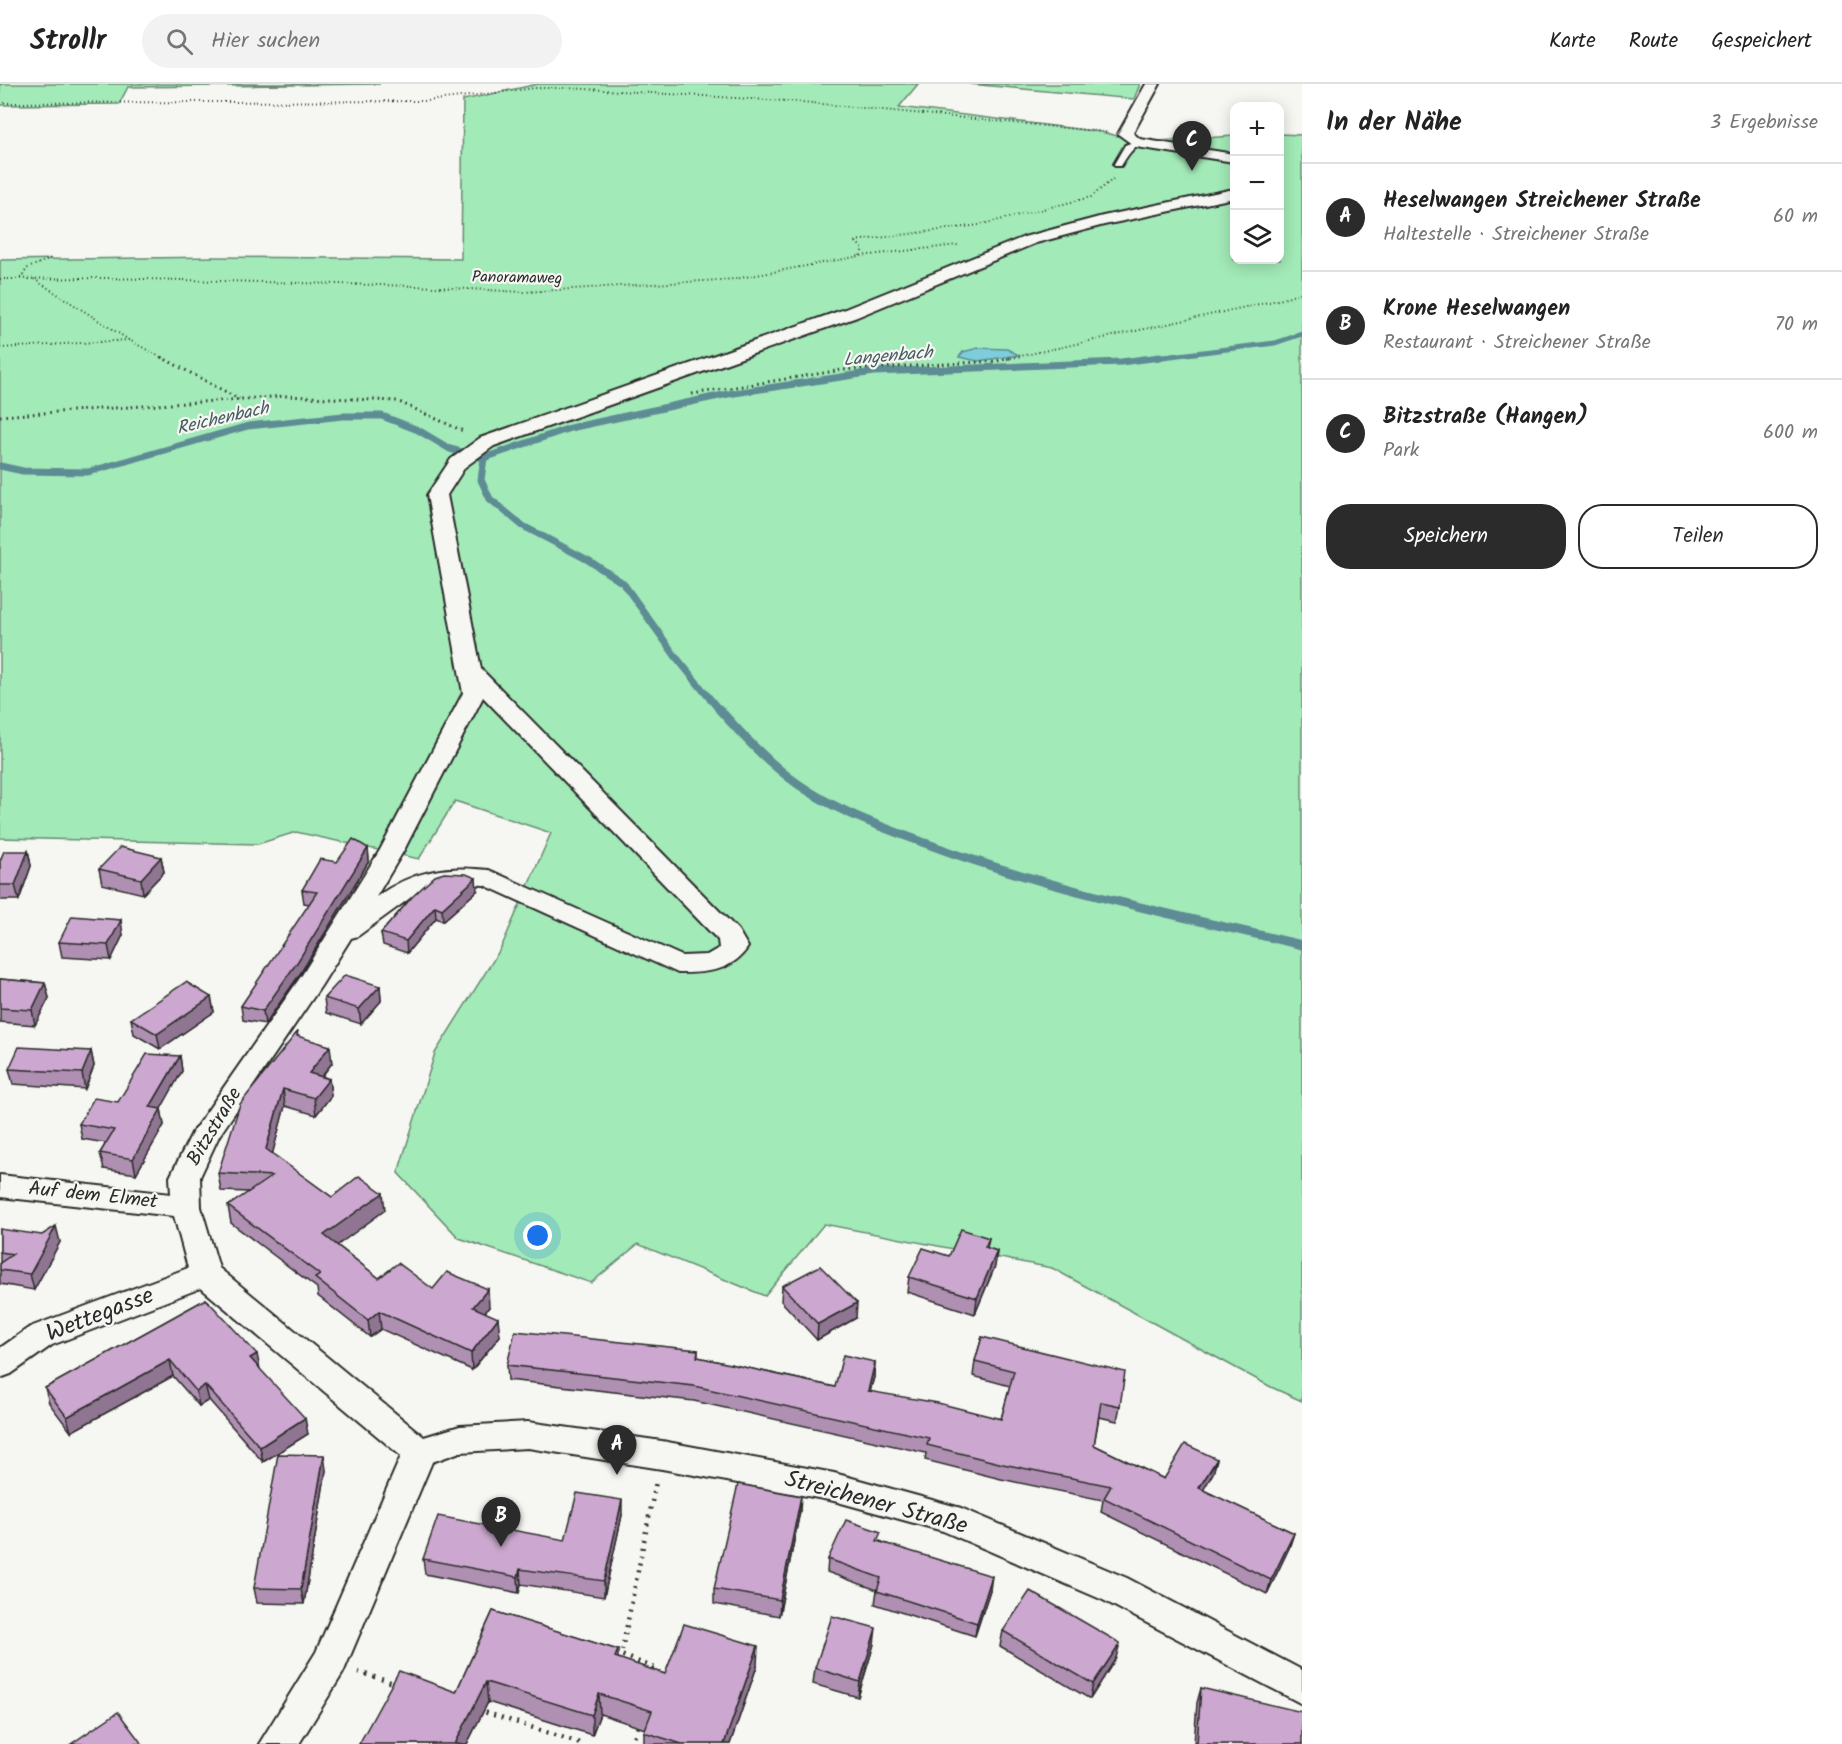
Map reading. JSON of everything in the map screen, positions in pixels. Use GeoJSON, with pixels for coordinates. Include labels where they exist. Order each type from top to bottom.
{"type":"FeatureCollection","features":[{"type":"Feature","properties":{"kind":"street"},"geometry":{"type":"LineString","coordinates":[[1153,84],[1131,139],[1230,157]]}},
{"type":"Feature","properties":{"kind":"street","name":"Bitzstraße"},"geometry":{"type":"LineString","coordinates":[[205,1274],[186,1207],[185,1177],[206,1133],[339,937],[392,850],[474,693],[437,495],[458,463],[484,443],[851,313],[1030,240],[1103,221],[1230,195]]}},
{"type":"Feature","properties":{"kind":"street"},"geometry":{"type":"LineString","coordinates":[[339,937],[417,880],[444,874],[489,878],[678,965],[704,964],[724,960],[735,947],[729,936],[471,672]]}},
{"type":"Feature","properties":{"kind":"street","name":"Auf dem Elmet"},"geometry":{"type":"LineString","coordinates":[[0,1186],[186,1207]]}},
{"type":"Feature","properties":{"kind":"street"},"geometry":{"type":"LineString","coordinates":[[205,1274],[419,1452],[330,1662],[278,1744]]}},
{"type":"Feature","properties":{"kind":"street","name":"Wettegasse"},"geometry":{"type":"LineString","coordinates":[[0,1365],[41,1336],[205,1274]]}},
{"type":"Feature","properties":{"kind":"street","name":"Streichener Straße"},"geometry":{"type":"LineString","coordinates":[[419,1452],[460,1439],[528,1435],[662,1455],[834,1487],[950,1518],[1115,1588],[1302,1688]]}},
{"type":"Feature","properties":{"kind":"lane"},"geometry":{"type":"LineString","coordinates":[[1118,164],[1131,139]]}},
{"type":"Feature","properties":{"kind":"path"},"geometry":{"type":"LineString","coordinates":[[0,103],[427,101],[535,88],[569,88],[802,102],[1131,139]]}},
{"type":"Feature","properties":{"kind":"path"},"geometry":{"type":"LineString","coordinates":[[860,256],[863,249],[855,242],[979,225],[1091,197],[1112,180],[1118,164]]}},
{"type":"Feature","properties":{"kind":"path","name":"Panoramaweg"},"geometry":{"type":"LineString","coordinates":[[0,279],[417,286],[523,292],[735,279],[860,256],[959,245]]}},
{"type":"Feature","properties":{"kind":"path"},"geometry":{"type":"LineString","coordinates":[[19,279],[28,268],[51,258]]}},
{"type":"Feature","properties":{"kind":"path"},"geometry":{"type":"LineString","coordinates":[[33,279],[129,340],[239,399]]}},
{"type":"Feature","properties":{"kind":"path"},"geometry":{"type":"LineString","coordinates":[[688,394],[842,370],[997,361],[1287,298],[1302,292]]}},
{"type":"Feature","properties":{"kind":"path"},"geometry":{"type":"LineString","coordinates":[[0,348],[129,340]]}},
{"type":"Feature","properties":{"kind":"path"},"geometry":{"type":"LineString","coordinates":[[0,416],[286,396],[397,401],[484,443]]}},
{"type":"Feature","properties":{"kind":"path"},"geometry":{"type":"LineString","coordinates":[[652,1679],[655,1668],[621,1655],[662,1455]]}},
{"type":"Feature","properties":{"kind":"path"},"geometry":{"type":"LineString","coordinates":[[330,1662],[407,1687]]}},
{"type":"Feature","properties":{"kind":"path"},"geometry":{"type":"LineString","coordinates":[[473,1708],[583,1744]]}},
{"type":"Feature","properties":{"kind":"path"},"geometry":{"type":"LineString","coordinates":[[632,1744],[642,1712]]}},
{"type":"Feature","properties":{"kind":"green space"},"geometry":{"type":"Polygon","coordinates":[[[0,84],[380,84],[128,87],[119,104],[0,105],[0,84]]]}},
{"type":"Feature","properties":{"kind":"green space"},"geometry":{"type":"Polygon","coordinates":[[[538,84],[918,84],[899,107],[1101,132],[1143,142],[1230,136],[1230,264],[1284,264],[1284,134],[1302,135],[1302,1401],[1271,1387],[1052,1268],[824,1224],[765,1296],[638,1244],[591,1283],[459,1238],[398,1173],[435,1053],[501,948],[551,833],[455,801],[419,859],[296,832],[258,844],[0,838],[0,260],[215,257],[461,259],[463,100],[538,84]]]}},
{"type":"Feature","properties":{"kind":"green space"},"geometry":{"type":"Polygon","coordinates":[[[969,84],[1140,84],[1134,99],[969,84]]]}},
{"type":"Feature","properties":{"kind":"water"},"geometry":{"type":"Polygon","coordinates":[[[978,348],[1007,349],[1019,355],[978,361],[959,357],[963,352],[978,348]]]}},
{"type":"Feature","properties":{"kind":"building"},"geometry":{"type":"Polygon","coordinates":[[[353,839],[368,848],[298,961],[263,1011],[241,1006],[317,892],[302,890],[320,859],[337,862],[353,839]]]}},
{"type":"Feature","properties":{"kind":"building"},"geometry":{"type":"Polygon","coordinates":[[[120,847],[161,857],[141,879],[99,869],[120,847]]]}},
{"type":"Feature","properties":{"kind":"building"},"geometry":{"type":"Polygon","coordinates":[[[4,851],[28,851],[15,885],[0,885],[0,861],[4,851]]]}},
{"type":"Feature","properties":{"kind":"building"},"geometry":{"type":"Polygon","coordinates":[[[444,873],[466,874],[476,878],[442,909],[435,906],[406,941],[381,933],[412,897],[435,876],[444,873]]]}},
{"type":"Feature","properties":{"kind":"building"},"geometry":{"type":"Polygon","coordinates":[[[72,916],[121,920],[108,945],[59,942],[72,916]]]}},
{"type":"Feature","properties":{"kind":"building"},"geometry":{"type":"Polygon","coordinates":[[[345,975],[380,986],[359,1009],[324,998],[345,975]]]}},
{"type":"Feature","properties":{"kind":"building"},"geometry":{"type":"Polygon","coordinates":[[[0,979],[45,983],[32,1010],[0,1008],[0,979]]]}},
{"type":"Feature","properties":{"kind":"building"},"geometry":{"type":"Polygon","coordinates":[[[186,982],[211,997],[157,1034],[131,1019],[186,982]]]}},
{"type":"Feature","properties":{"kind":"building"},"geometry":{"type":"Polygon","coordinates":[[[298,1031],[297,1036],[330,1046],[309,1073],[329,1079],[314,1098],[283,1089],[266,1149],[332,1197],[359,1176],[383,1193],[324,1235],[379,1278],[398,1263],[433,1289],[447,1272],[488,1289],[473,1307],[498,1318],[471,1353],[379,1311],[368,1320],[315,1278],[320,1275],[228,1206],[272,1176],[218,1173],[240,1104],[298,1031]]]}},
{"type":"Feature","properties":{"kind":"building"},"geometry":{"type":"Polygon","coordinates":[[[19,1047],[91,1051],[82,1073],[9,1069],[19,1047]]]}},
{"type":"Feature","properties":{"kind":"building"},"geometry":{"type":"Polygon","coordinates":[[[147,1054],[180,1056],[150,1107],[161,1109],[133,1159],[100,1153],[114,1130],[79,1124],[94,1098],[118,1102],[147,1054]]]}},
{"type":"Feature","properties":{"kind":"building"},"geometry":{"type":"Polygon","coordinates":[[[56,1226],[30,1274],[0,1270],[0,1263],[13,1254],[0,1252],[0,1229],[42,1235],[56,1226]]]}},
{"type":"Feature","properties":{"kind":"building"},"geometry":{"type":"Polygon","coordinates":[[[961,1229],[989,1238],[985,1247],[997,1251],[977,1298],[909,1277],[923,1248],[949,1256],[961,1229]]]}},
{"type":"Feature","properties":{"kind":"building"},"geometry":{"type":"Polygon","coordinates":[[[820,1266],[857,1303],[818,1324],[782,1286],[820,1266]]]}},
{"type":"Feature","properties":{"kind":"building"},"geometry":{"type":"Polygon","coordinates":[[[206,1299],[257,1354],[250,1358],[305,1418],[260,1447],[205,1385],[196,1391],[170,1360],[67,1417],[45,1388],[206,1299]]]}},
{"type":"Feature","properties":{"kind":"building"},"geometry":{"type":"Polygon","coordinates":[[[515,1331],[698,1350],[697,1357],[835,1387],[843,1355],[875,1362],[868,1391],[938,1403],[1001,1419],[1014,1371],[975,1361],[982,1337],[1125,1372],[1120,1406],[1101,1402],[1094,1445],[1164,1479],[1185,1444],[1217,1459],[1199,1488],[1294,1533],[1271,1580],[1104,1498],[1111,1486],[1003,1464],[927,1445],[929,1438],[694,1386],[507,1365],[515,1331]]]}},
{"type":"Feature","properties":{"kind":"building"},"geometry":{"type":"Polygon","coordinates":[[[278,1454],[324,1455],[301,1589],[254,1588],[278,1454]]]}},
{"type":"Feature","properties":{"kind":"building"},"geometry":{"type":"Polygon","coordinates":[[[738,1484],[801,1496],[780,1600],[714,1589],[738,1484]]]}},
{"type":"Feature","properties":{"kind":"building"},"geometry":{"type":"Polygon","coordinates":[[[577,1493],[622,1500],[604,1581],[520,1569],[518,1577],[423,1559],[438,1516],[565,1540],[577,1493]]]}},
{"type":"Feature","properties":{"kind":"building"},"geometry":{"type":"Polygon","coordinates":[[[846,1520],[881,1532],[877,1541],[992,1576],[977,1623],[877,1591],[881,1578],[828,1559],[846,1520]]]}},
{"type":"Feature","properties":{"kind":"building"},"geometry":{"type":"Polygon","coordinates":[[[1030,1591],[1120,1643],[1093,1684],[1003,1631],[1030,1591]]]}},
{"type":"Feature","properties":{"kind":"building"},"geometry":{"type":"Polygon","coordinates":[[[493,1611],[618,1650],[615,1657],[665,1674],[684,1624],[758,1646],[724,1744],[682,1744],[644,1732],[652,1711],[599,1694],[592,1715],[486,1682],[455,1744],[359,1744],[399,1671],[456,1692],[493,1611]]]}},
{"type":"Feature","properties":{"kind":"building"},"geometry":{"type":"Polygon","coordinates":[[[832,1616],[876,1628],[860,1682],[815,1668],[832,1616]]]}},
{"type":"Feature","properties":{"kind":"building"},"geometry":{"type":"Polygon","coordinates":[[[1201,1688],[1302,1712],[1302,1744],[1197,1744],[1201,1688]]]}},
{"type":"Feature","properties":{"kind":"building"},"geometry":{"type":"Polygon","coordinates":[[[118,1712],[142,1744],[71,1744],[118,1712]]]}},
{"type":"Feature","properties":{"kind":"waterway","name":"Langenbach"},"geometry":{"type":"LineString","coordinates":[[1147,359],[1275,343],[1302,334]]}},
{"type":"Feature","properties":{"kind":"waterway","name":"Langenbach"},"geometry":{"type":"LineString","coordinates":[[484,458],[570,428],[728,394],[874,372],[1121,362],[1160,357]]}},
{"type":"Feature","properties":{"kind":"waterway","name":"Reichenbach"},"geometry":{"type":"LineString","coordinates":[[0,466],[23,471],[88,472],[248,426],[343,416],[382,416],[418,430],[450,449],[484,458]]}},
{"type":"Feature","properties":{"kind":"waterway"},"geometry":{"type":"LineString","coordinates":[[484,458],[481,480],[490,499],[523,526],[588,560],[623,583],[676,657],[720,711]]}},
{"type":"Feature","properties":{"kind":"waterway"},"geometry":{"type":"LineString","coordinates":[[719,709],[766,758],[787,776],[813,794],[876,824],[971,859],[1065,888],[1302,945]]}},
{"type":"Feature","properties":{"kind":"place","name":"Bitzstraße (Hangen)"},"geometry":{"type":"Point","coordinates":[1192,171]}},
{"type":"Feature","properties":{"kind":"place","name":"Heselwangen Streichener Straße"},"geometry":{"type":"Point","coordinates":[617,1475]}},
{"type":"Feature","properties":{"kind":"place","name":"Krone Heselwangen"},"geometry":{"type":"Point","coordinates":[501,1547]}}]}
